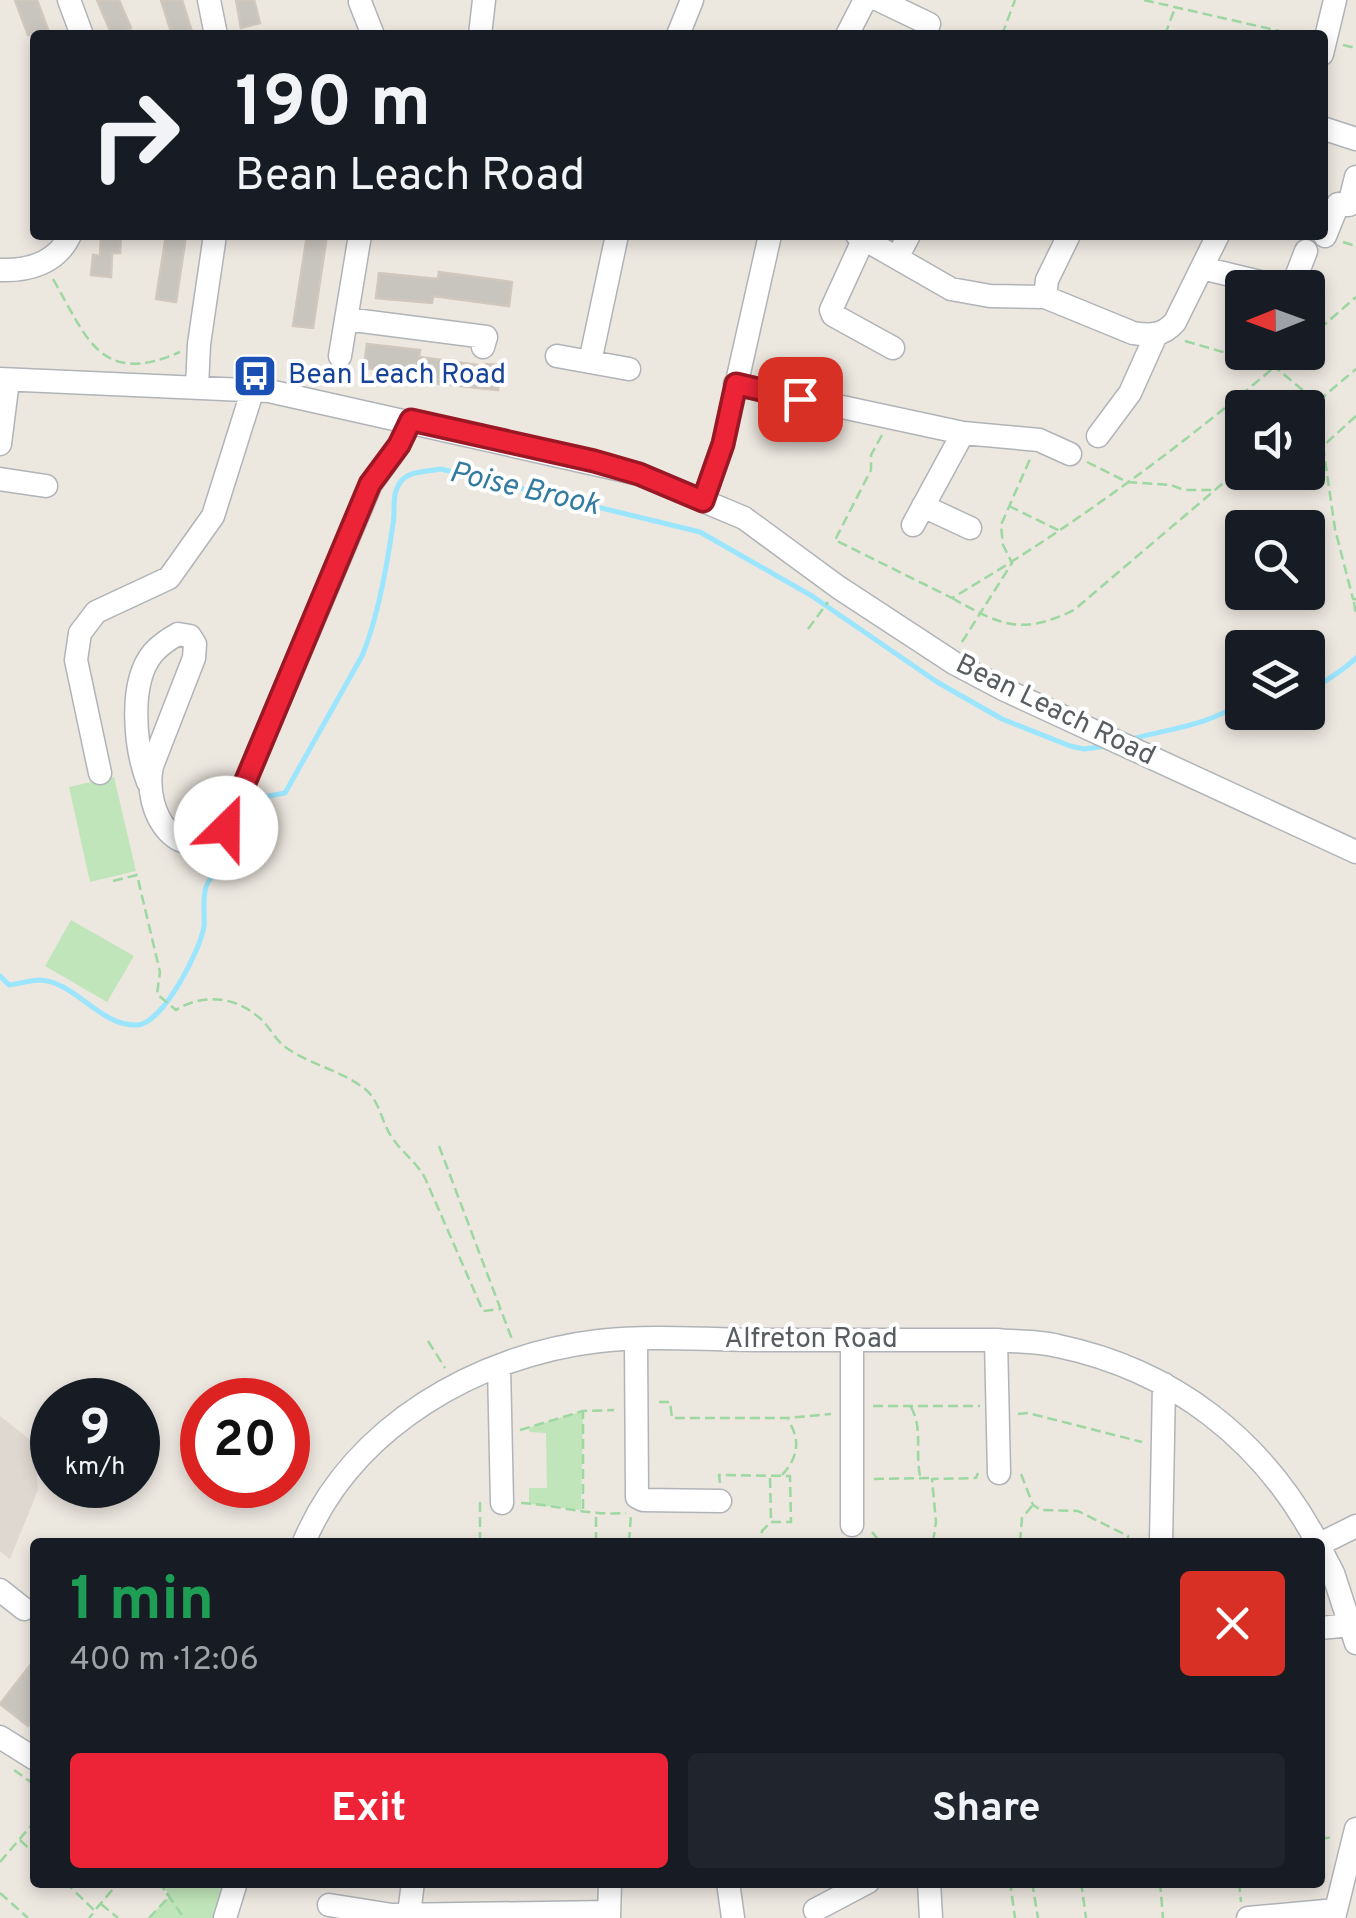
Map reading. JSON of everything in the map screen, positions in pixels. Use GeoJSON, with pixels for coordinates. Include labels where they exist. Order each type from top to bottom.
{"type":"FeatureCollection","features":[{"type":"Feature","properties":{"kind":"street"},"geometry":{"type":"LineString","coordinates":[[69,0],[80,30]]}},
{"type":"Feature","properties":{"kind":"street"},"geometry":{"type":"LineString","coordinates":[[209,0],[215,30]]}},
{"type":"Feature","properties":{"kind":"street"},"geometry":{"type":"LineString","coordinates":[[481,30],[484,0]]}},
{"type":"Feature","properties":{"kind":"street"},"geometry":{"type":"LineString","coordinates":[[680,30],[692,0]]}},
{"type":"Feature","properties":{"kind":"street"},"geometry":{"type":"LineString","coordinates":[[850,30],[865,0]]}},
{"type":"Feature","properties":{"kind":"street"},"geometry":{"type":"LineString","coordinates":[[879,0],[929,24]]}},
{"type":"Feature","properties":{"kind":"street"},"geometry":{"type":"LineString","coordinates":[[1328,30],[1335,0]]}},
{"type":"Feature","properties":{"kind":"street"},"geometry":{"type":"LineString","coordinates":[[360,2],[371,30]]}},
{"type":"Feature","properties":{"kind":"street"},"geometry":{"type":"LineString","coordinates":[[1328,130],[1356,139]]}},
{"type":"Feature","properties":{"kind":"street"},"geometry":{"type":"LineString","coordinates":[[1328,221],[1338,204],[1349,205],[1356,177]]}},
{"type":"Feature","properties":{"kind":"street"},"geometry":{"type":"LineString","coordinates":[[0,270],[44,263],[68,240]]}},
{"type":"Feature","properties":{"kind":"street"},"geometry":{"type":"LineString","coordinates":[[197,388],[215,240]]}},
{"type":"Feature","properties":{"kind":"street"},"geometry":{"type":"LineString","coordinates":[[340,356],[359,240]]}},
{"type":"Feature","properties":{"kind":"street"},"geometry":{"type":"LineString","coordinates":[[590,362],[615,240]]}},
{"type":"Feature","properties":{"kind":"street"},"geometry":{"type":"LineString","coordinates":[[703,501],[723,444],[769,240]]}},
{"type":"Feature","properties":{"kind":"street"},"geometry":{"type":"LineString","coordinates":[[858,240],[832,315],[893,348]]}},
{"type":"Feature","properties":{"kind":"street"},"geometry":{"type":"LineString","coordinates":[[867,240],[952,289],[1016,298],[1045,297],[1133,333],[1158,334]]}},
{"type":"Feature","properties":{"kind":"street"},"geometry":{"type":"LineString","coordinates":[[897,258],[906,240]]}},
{"type":"Feature","properties":{"kind":"street"},"geometry":{"type":"LineString","coordinates":[[1045,297],[1047,280],[1067,240]]}},
{"type":"Feature","properties":{"kind":"street"},"geometry":{"type":"LineString","coordinates":[[1098,436],[1130,393],[1158,334],[1175,322],[1216,240]]}},
{"type":"Feature","properties":{"kind":"street"},"geometry":{"type":"LineString","coordinates":[[1202,268],[1264,283],[1289,284],[1315,244]]}},
{"type":"Feature","properties":{"kind":"street"},"geometry":{"type":"LineString","coordinates":[[346,320],[486,337]]}},
{"type":"Feature","properties":{"kind":"street"},"geometry":{"type":"LineString","coordinates":[[558,356],[629,369]]}},
{"type":"Feature","properties":{"kind":"street"},"geometry":{"type":"LineString","coordinates":[[0,444],[4,379]]}},
{"type":"Feature","properties":{"kind":"street","name":"Bean Leach Road"},"geometry":{"type":"LineString","coordinates":[[4,379],[252,389],[411,420],[639,474],[730,514],[759,535],[772,539],[952,661],[1087,730],[1356,852]]}},
{"type":"Feature","properties":{"kind":"street"},"geometry":{"type":"LineString","coordinates":[[736,384],[898,421],[963,433],[1039,440],[1070,454]]}},
{"type":"Feature","properties":{"kind":"street"},"geometry":{"type":"LineString","coordinates":[[100,774],[76,660],[80,632],[96,612],[170,578],[213,516],[252,389]]}},
{"type":"Feature","properties":{"kind":"street"},"geometry":{"type":"LineString","coordinates":[[148,782],[194,658],[195,644],[190,636],[178,634],[150,656],[138,693],[138,751],[153,810],[175,838],[196,844],[214,840],[226,828],[370,484],[399,445],[411,420]]}},
{"type":"Feature","properties":{"kind":"street"},"geometry":{"type":"LineString","coordinates":[[963,433],[918,515],[970,528]]}},
{"type":"Feature","properties":{"kind":"street"},"geometry":{"type":"LineString","coordinates":[[0,479],[46,486]]}},
{"type":"Feature","properties":{"kind":"street"},"geometry":{"type":"LineString","coordinates":[[636,1340],[637,1497],[720,1501]]}},
{"type":"Feature","properties":{"kind":"street","name":"Alfreton Road"},"geometry":{"type":"LineString","coordinates":[[306,1538],[340,1481],[358,1459],[410,1413],[509,1362],[569,1345],[636,1340],[996,1340],[1054,1344],[1116,1361],[1180,1391],[1236,1434],[1296,1503],[1315,1538]]}},
{"type":"Feature","properties":{"kind":"street"},"geometry":{"type":"LineString","coordinates":[[852,1340],[852,1525]]}},
{"type":"Feature","properties":{"kind":"street"},"geometry":{"type":"LineString","coordinates":[[996,1340],[998,1473]]}},
{"type":"Feature","properties":{"kind":"street"},"geometry":{"type":"LineString","coordinates":[[502,1502],[502,1430],[509,1362]]}},
{"type":"Feature","properties":{"kind":"street"},"geometry":{"type":"LineString","coordinates":[[1161,1538],[1164,1384]]}},
{"type":"Feature","properties":{"kind":"street"},"geometry":{"type":"LineString","coordinates":[[1325,1542],[1356,1526]]}},
{"type":"Feature","properties":{"kind":"street","name":"Alfreton Road"},"geometry":{"type":"LineString","coordinates":[[1325,1556],[1354,1634]]}},
{"type":"Feature","properties":{"kind":"street"},"geometry":{"type":"LineString","coordinates":[[0,1590],[24,1609]]}},
{"type":"Feature","properties":{"kind":"street"},"geometry":{"type":"LineString","coordinates":[[1325,1629],[1354,1634]]}},
{"type":"Feature","properties":{"kind":"street"},"geometry":{"type":"LineString","coordinates":[[1,1739],[30,1756]]}},
{"type":"Feature","properties":{"kind":"street"},"geometry":{"type":"LineString","coordinates":[[1248,1918],[1335,1914],[1356,1829]]}},
{"type":"Feature","properties":{"kind":"street"},"geometry":{"type":"LineString","coordinates":[[225,1918],[234,1888]]}},
{"type":"Feature","properties":{"kind":"street"},"geometry":{"type":"LineString","coordinates":[[409,1914],[411,1888]]}},
{"type":"Feature","properties":{"kind":"street"},"geometry":{"type":"LineString","coordinates":[[329,1905],[409,1914],[609,1915],[610,1888]]}},
{"type":"Feature","properties":{"kind":"street"},"geometry":{"type":"LineString","coordinates":[[729,1888],[733,1918]]}},
{"type":"Feature","properties":{"kind":"street"},"geometry":{"type":"LineString","coordinates":[[815,1910],[857,1888]]}},
{"type":"Feature","properties":{"kind":"street"},"geometry":{"type":"LineString","coordinates":[[929,1888],[931,1918]]}},
{"type":"Feature","properties":{"kind":"path"},"geometry":{"type":"LineString","coordinates":[[1004,30],[1014,0]]}},
{"type":"Feature","properties":{"kind":"path"},"geometry":{"type":"LineString","coordinates":[[1144,0],[1275,30]]}},
{"type":"Feature","properties":{"kind":"path"},"geometry":{"type":"LineString","coordinates":[[1167,30],[1175,7]]}},
{"type":"Feature","properties":{"kind":"path"},"geometry":{"type":"LineString","coordinates":[[44,263],[92,347],[108,359],[128,363],[160,361],[200,344]]}},
{"type":"Feature","properties":{"kind":"path"},"geometry":{"type":"LineString","coordinates":[[1325,324],[1356,298]]}},
{"type":"Feature","properties":{"kind":"path"},"geometry":{"type":"LineString","coordinates":[[1158,334],[1225,353]]}},
{"type":"Feature","properties":{"kind":"path"},"geometry":{"type":"LineString","coordinates":[[952,598],[1061,532],[1220,414],[1271,370]]}},
{"type":"Feature","properties":{"kind":"path"},"geometry":{"type":"LineString","coordinates":[[1279,370],[1316,402],[1356,370]]}},
{"type":"Feature","properties":{"kind":"path"},"geometry":{"type":"LineString","coordinates":[[1325,396],[1356,370]]}},
{"type":"Feature","properties":{"kind":"path"},"geometry":{"type":"LineString","coordinates":[[1356,416],[1322,446],[1335,528],[1356,616]]}},
{"type":"Feature","properties":{"kind":"path"},"geometry":{"type":"LineString","coordinates":[[898,421],[881,436],[870,456],[871,470],[835,540],[994,622],[1049,622],[1074,610],[1225,481]]}},
{"type":"Feature","properties":{"kind":"path"},"geometry":{"type":"LineString","coordinates":[[1012,562],[1000,533],[1008,505],[1039,440]]}},
{"type":"Feature","properties":{"kind":"path"},"geometry":{"type":"LineString","coordinates":[[1070,454],[1128,482],[1215,490]]}},
{"type":"Feature","properties":{"kind":"path"},"geometry":{"type":"LineString","coordinates":[[1008,505],[1061,532]]}},
{"type":"Feature","properties":{"kind":"path"},"geometry":{"type":"LineString","coordinates":[[952,661],[1012,562]]}},
{"type":"Feature","properties":{"kind":"path"},"geometry":{"type":"LineString","coordinates":[[808,629],[832,596]]}},
{"type":"Feature","properties":{"kind":"path"},"geometry":{"type":"LineString","coordinates":[[112,881],[137,875],[160,972],[158,994],[176,1010],[200,998],[220,999],[240,1007],[258,1015],[271,1035],[288,1049],[365,1089],[376,1102],[390,1135],[415,1160],[425,1178],[483,1311],[500,1309]]}},
{"type":"Feature","properties":{"kind":"path"},"geometry":{"type":"LineString","coordinates":[[439,1146],[500,1309],[509,1362]]}},
{"type":"Feature","properties":{"kind":"path"},"geometry":{"type":"LineString","coordinates":[[428,1341],[456,1386]]}},
{"type":"Feature","properties":{"kind":"path"},"geometry":{"type":"LineString","coordinates":[[502,1430],[518,1431],[583,1411],[670,1402],[672,1418],[786,1418],[911,1406],[1028,1413],[1163,1448]]}},
{"type":"Feature","properties":{"kind":"path"},"geometry":{"type":"LineString","coordinates":[[911,1406],[919,1422],[916,1455],[920,1478]]}},
{"type":"Feature","properties":{"kind":"path"},"geometry":{"type":"LineString","coordinates":[[583,1411],[583,1510]]}},
{"type":"Feature","properties":{"kind":"path"},"geometry":{"type":"LineString","coordinates":[[781,1476],[793,1464],[796,1452],[793,1428],[786,1418]]}},
{"type":"Feature","properties":{"kind":"path"},"geometry":{"type":"LineString","coordinates":[[851,1479],[1024,1474],[1033,1505],[1040,1510],[1078,1511],[1128,1538]]}},
{"type":"Feature","properties":{"kind":"path"},"geometry":{"type":"LineString","coordinates":[[720,1501],[719,1476],[790,1476],[791,1522],[771,1522],[761,1538]]}},
{"type":"Feature","properties":{"kind":"path"},"geometry":{"type":"LineString","coordinates":[[770,1476],[771,1522]]}},
{"type":"Feature","properties":{"kind":"path"},"geometry":{"type":"LineString","coordinates":[[932,1478],[934,1538]]}},
{"type":"Feature","properties":{"kind":"path"},"geometry":{"type":"LineString","coordinates":[[480,1538],[480,1502],[553,1504],[596,1516],[631,1512],[630,1538]]}},
{"type":"Feature","properties":{"kind":"path"},"geometry":{"type":"LineString","coordinates":[[1020,1538],[1022,1518],[1033,1505]]}},
{"type":"Feature","properties":{"kind":"path"},"geometry":{"type":"LineString","coordinates":[[596,1516],[596,1538]]}},
{"type":"Feature","properties":{"kind":"path"},"geometry":{"type":"LineString","coordinates":[[12,1769],[30,1782]]}},
{"type":"Feature","properties":{"kind":"path"},"geometry":{"type":"LineString","coordinates":[[0,1862],[30,1827]]}},
{"type":"Feature","properties":{"kind":"path"},"geometry":{"type":"LineString","coordinates":[[19,1839],[30,1849]]}},
{"type":"Feature","properties":{"kind":"path"},"geometry":{"type":"LineString","coordinates":[[71,1888],[95,1910]]}},
{"type":"Feature","properties":{"kind":"path"},"geometry":{"type":"LineString","coordinates":[[89,1918],[114,1888]]}},
{"type":"Feature","properties":{"kind":"path"},"geometry":{"type":"LineString","coordinates":[[164,1888],[184,1918]]}},
{"type":"Feature","properties":{"kind":"path"},"geometry":{"type":"LineString","coordinates":[[1012,1888],[1015,1918]]}},
{"type":"Feature","properties":{"kind":"path"},"geometry":{"type":"LineString","coordinates":[[1033,1888],[1038,1918]]}},
{"type":"Feature","properties":{"kind":"path"},"geometry":{"type":"LineString","coordinates":[[1082,1888],[1086,1918]]}},
{"type":"Feature","properties":{"kind":"path"},"geometry":{"type":"LineString","coordinates":[[1160,1888],[1163,1918]]}},
{"type":"Feature","properties":{"kind":"path"},"geometry":{"type":"LineString","coordinates":[[150,1918],[168,1898],[167,1891]]}},
{"type":"Feature","properties":{"kind":"path"},"geometry":{"type":"LineString","coordinates":[[0,1893],[28,1918]]}},
{"type":"Feature","properties":{"kind":"path"},"geometry":{"type":"LineString","coordinates":[[100,1904],[118,1918]]}},
{"type":"Feature","properties":{"kind":"shaded area"},"geometry":{"type":"Polygon","coordinates":[[[0,1416],[30,1440],[31,1508],[10,1559],[0,1551],[0,1416]]]}},
{"type":"Feature","properties":{"kind":"green space"},"geometry":{"type":"Polygon","coordinates":[[[114,777],[136,871],[90,882],[69,787],[114,777]]]}},
{"type":"Feature","properties":{"kind":"green space"},"geometry":{"type":"Polygon","coordinates":[[[71,920],[134,956],[107,1002],[45,966],[71,920]]]}},
{"type":"Feature","properties":{"kind":"green space"},"geometry":{"type":"Polygon","coordinates":[[[583,1411],[581,1510],[529,1504],[529,1488],[547,1488],[546,1433],[530,1432],[528,1428],[583,1411]]]}},
{"type":"Feature","properties":{"kind":"green space"},"geometry":{"type":"Polygon","coordinates":[[[164,1888],[234,1888],[225,1918],[149,1918],[168,1898],[164,1888]]]}},
{"type":"Feature","properties":{"kind":"building"},"geometry":{"type":"Polygon","coordinates":[[[15,0],[37,0],[48,30],[30,30],[28,35],[15,0]]]}},
{"type":"Feature","properties":{"kind":"building"},"geometry":{"type":"Polygon","coordinates":[[[97,0],[119,0],[131,28],[110,30],[97,0]]]}},
{"type":"Feature","properties":{"kind":"building"},"geometry":{"type":"Polygon","coordinates":[[[161,0],[182,0],[191,30],[170,30],[161,0]]]}},
{"type":"Feature","properties":{"kind":"building"},"geometry":{"type":"Polygon","coordinates":[[[236,0],[254,0],[260,23],[241,28],[236,0]]]}},
{"type":"Feature","properties":{"kind":"building"},"geometry":{"type":"Polygon","coordinates":[[[101,240],[121,240],[120,253],[112,253],[111,277],[91,275],[93,255],[100,256],[101,240]]]}},
{"type":"Feature","properties":{"kind":"building"},"geometry":{"type":"Polygon","coordinates":[[[165,240],[185,240],[176,302],[156,299],[165,240]]]}},
{"type":"Feature","properties":{"kind":"building"},"geometry":{"type":"Polygon","coordinates":[[[306,240],[326,240],[313,328],[293,326],[306,240]]]}},
{"type":"Feature","properties":{"kind":"building"},"geometry":{"type":"Polygon","coordinates":[[[439,272],[512,282],[509,306],[433,296],[432,303],[376,298],[379,273],[438,279],[439,272]]]}},
{"type":"Feature","properties":{"kind":"building"},"geometry":{"type":"Polygon","coordinates":[[[367,344],[420,350],[419,357],[500,365],[498,390],[423,382],[423,375],[364,368],[367,344]]]}},
{"type":"Feature","properties":{"kind":"building"},"geometry":{"type":"Polygon","coordinates":[[[30,1665],[28,1726],[0,1704],[30,1665]]]}},
{"type":"Feature","properties":{"kind":"waterway","name":"Poise Brook"},"geometry":{"type":"LineString","coordinates":[[0,976],[9,985],[36,980],[53,983],[111,1019],[137,1025],[147,1021],[169,999],[201,937],[208,882],[237,852],[263,797],[285,793],[362,656],[381,591],[396,490],[411,474],[441,469],[700,532],[812,596],[937,682],[1002,719],[1070,746],[1107,746]]}},
{"type":"Feature","properties":{"kind":"waterway","name":"Poise Brook"},"geometry":{"type":"LineString","coordinates":[[1325,682],[1356,658]]}},
{"type":"Feature","properties":{"kind":"waterway","name":"Poise Brook"},"geometry":{"type":"LineString","coordinates":[[1132,739],[1225,712]]}},
{"type":"Feature","properties":{"kind":"place","name":"Bean Leach Road"},"geometry":{"type":"Point","coordinates":[255,376]}},
{"type":"Feature","properties":{"kind":"route"},"geometry":{"type":"LineString","coordinates":[[226,828],[370,484],[399,445],[411,420],[594,461],[639,474],[703,501],[723,444],[736,384],[800,399]]}}]}
